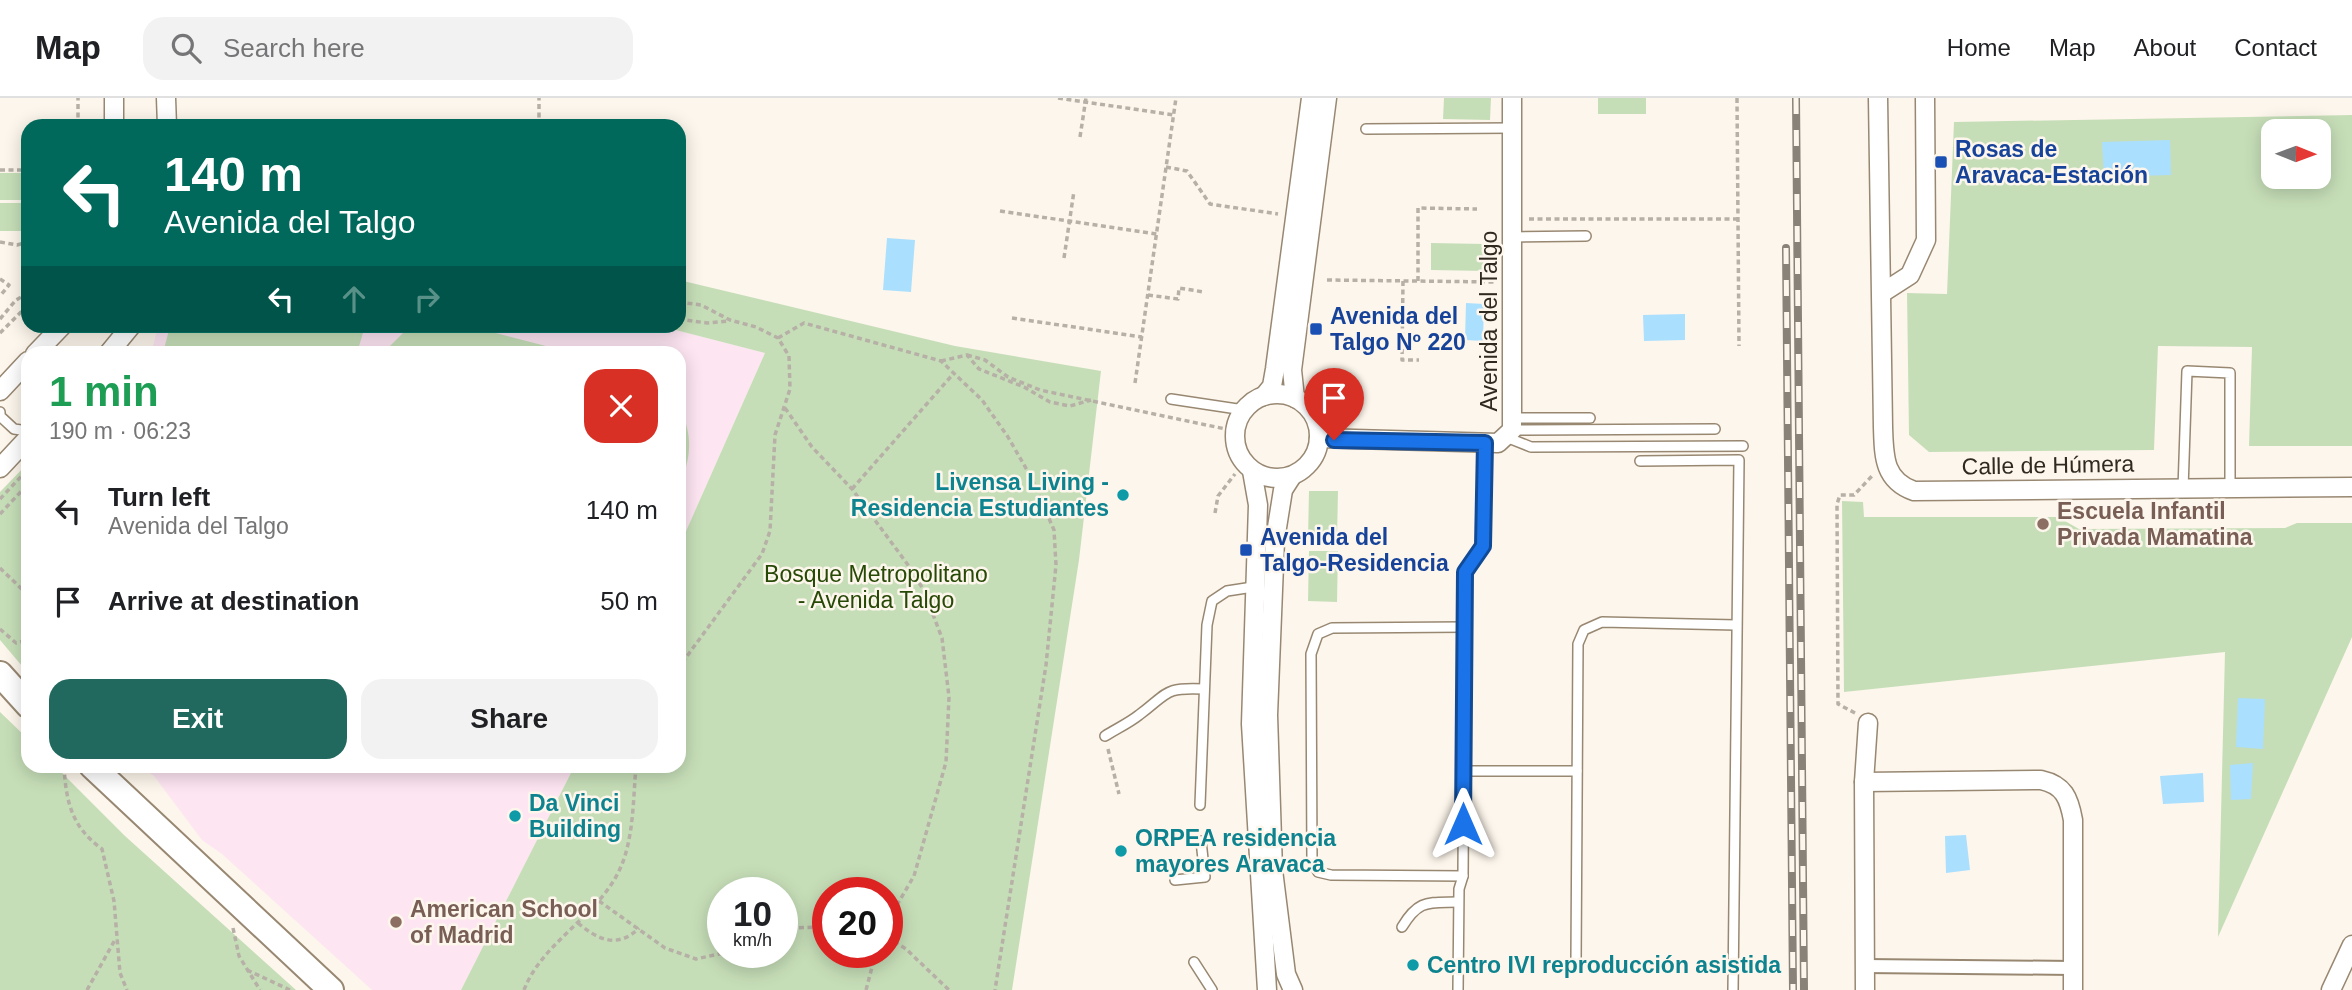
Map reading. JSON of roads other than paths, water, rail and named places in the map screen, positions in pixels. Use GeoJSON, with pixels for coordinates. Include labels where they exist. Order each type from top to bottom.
{"type":"FeatureCollection","features":[{"type":"Feature","properties":{"kind":"main road"},"geometry":{"type":"LineString","coordinates":[[0,674],[21,699]]}},
{"type":"Feature","properties":{"kind":"main road"},"geometry":{"type":"LineString","coordinates":[[0,687],[21,702]]}},
{"type":"Feature","properties":{"kind":"main road"},"geometry":{"type":"LineString","coordinates":[[99,773],[331,990]]}},
{"type":"Feature","properties":{"kind":"street"},"geometry":{"type":"LineString","coordinates":[[114,98],[114,119]]}},
{"type":"Feature","properties":{"kind":"street"},"geometry":{"type":"LineString","coordinates":[[166,98],[167,119]]}},
{"type":"Feature","properties":{"kind":"street"},"geometry":{"type":"LineString","coordinates":[[1267,990],[1251,724],[1253,587],[1258,505],[1252,471],[1238,453],[1236,431],[1244,410],[1264,396],[1272,386],[1311,98]]}},
{"type":"Feature","properties":{"kind":"street"},"geometry":{"type":"LineString","coordinates":[[1295,398],[1292,370],[1328,98]]}},
{"type":"Feature","properties":{"kind":"street","name":"Avenida del Talgo"},"geometry":{"type":"LineString","coordinates":[[1319,438],[1498,443],[1511,428],[1512,98]]}},
{"type":"Feature","properties":{"kind":"street"},"geometry":{"type":"LineString","coordinates":[[1878,98],[1882,293]]}},
{"type":"Feature","properties":{"kind":"street"},"geometry":{"type":"LineString","coordinates":[[1882,293],[1910,275],[1926,240],[1925,98]]}},
{"type":"Feature","properties":{"kind":"street","name":"Calle de Húmera"},"geometry":{"type":"LineString","coordinates":[[1882,293],[1885,463],[1895,481],[1914,491],[2352,487]]}},
{"type":"Feature","properties":{"kind":"street"},"geometry":{"type":"LineString","coordinates":[[43,346],[55,333]]}},
{"type":"Feature","properties":{"kind":"street"},"geometry":{"type":"LineString","coordinates":[[0,390],[21,368]]}},
{"type":"Feature","properties":{"kind":"street"},"geometry":{"type":"LineString","coordinates":[[1264,396],[1285,395],[1295,398],[1313,414],[1319,438],[1311,461],[1292,476],[1283,490],[1275,540],[1268,715],[1273,870],[1286,974],[1293,990]]}},
{"type":"Feature","properties":{"kind":"street"},"geometry":{"type":"LineString","coordinates":[[0,468],[21,446]]}},
{"type":"Feature","properties":{"kind":"street"},"geometry":{"type":"LineString","coordinates":[[1252,471],[1278,479],[1292,476]]}},
{"type":"Feature","properties":{"kind":"street"},"geometry":{"type":"LineString","coordinates":[[1865,990],[1864,782],[1868,723]]}},
{"type":"Feature","properties":{"kind":"street"},"geometry":{"type":"LineString","coordinates":[[1864,782],[2041,780],[2062,789],[2070,802],[2073,820],[2073,990]]}},
{"type":"Feature","properties":{"kind":"street"},"geometry":{"type":"LineString","coordinates":[[2331,990],[2352,945]]}},
{"type":"Feature","properties":{"kind":"street"},"geometry":{"type":"LineString","coordinates":[[1865,966],[2072,968]]}},
{"type":"Feature","properties":{"kind":"lane"},"geometry":{"type":"LineString","coordinates":[[1366,129],[1513,128]]}},
{"type":"Feature","properties":{"kind":"lane"},"geometry":{"type":"LineString","coordinates":[[1513,237],[1586,236]]}},
{"type":"Feature","properties":{"kind":"lane"},"geometry":{"type":"LineString","coordinates":[[2183,489],[2187,371],[2230,373],[2230,488]]}},
{"type":"Feature","properties":{"kind":"lane"},"geometry":{"type":"LineString","coordinates":[[1171,399],[1244,410]]}},
{"type":"Feature","properties":{"kind":"lane"},"geometry":{"type":"LineString","coordinates":[[0,412],[0,416],[14,429],[21,430]]}},
{"type":"Feature","properties":{"kind":"lane"},"geometry":{"type":"LineString","coordinates":[[1511,428],[1590,418]]}},
{"type":"Feature","properties":{"kind":"lane"},"geometry":{"type":"LineString","coordinates":[[1511,428],[1715,429]]}},
{"type":"Feature","properties":{"kind":"lane"},"geometry":{"type":"LineString","coordinates":[[1511,428],[1531,447],[1743,446]]}},
{"type":"Feature","properties":{"kind":"lane"},"geometry":{"type":"LineString","coordinates":[[1458,990],[1458,902],[1463,876],[1465,572],[1483,546],[1485,443]]}},
{"type":"Feature","properties":{"kind":"lane"},"geometry":{"type":"LineString","coordinates":[[1640,461],[1739,460],[1732,990]]}},
{"type":"Feature","properties":{"kind":"lane"},"geometry":{"type":"LineString","coordinates":[[1200,806],[1207,625],[1212,601],[1227,591],[1253,587]]}},
{"type":"Feature","properties":{"kind":"lane"},"geometry":{"type":"LineString","coordinates":[[1576,962],[1578,644],[1584,630],[1602,622],[1736,625]]}},
{"type":"Feature","properties":{"kind":"lane"},"geometry":{"type":"LineString","coordinates":[[1463,876],[1331,876],[1318,872],[1312,861],[1311,654],[1318,634],[1332,628],[1465,627]]}},
{"type":"Feature","properties":{"kind":"lane"},"geometry":{"type":"LineString","coordinates":[[0,674],[21,683]]}},
{"type":"Feature","properties":{"kind":"lane"},"geometry":{"type":"LineString","coordinates":[[1105,736],[1140,715],[1166,691],[1180,688],[1204,689]]}},
{"type":"Feature","properties":{"kind":"lane"},"geometry":{"type":"LineString","coordinates":[[1464,771],[1577,771]]}},
{"type":"Feature","properties":{"kind":"lane"},"geometry":{"type":"LineString","coordinates":[[108,773],[122,795]]}},
{"type":"Feature","properties":{"kind":"lane"},"geometry":{"type":"LineString","coordinates":[[1175,880],[1205,877],[1200,841]]}},
{"type":"Feature","properties":{"kind":"lane"},"geometry":{"type":"LineString","coordinates":[[1402,927],[1413,909],[1427,903],[1458,902]]}},
{"type":"Feature","properties":{"kind":"lane"},"geometry":{"type":"LineString","coordinates":[[1194,962],[1212,990]]}},
{"type":"Feature","properties":{"kind":"water"},"geometry":{"type":"Polygon","coordinates":[[[2170,140],[2171,175],[2104,177],[2102,142],[2170,140]]]}},
{"type":"Feature","properties":{"kind":"water"},"geometry":{"type":"Polygon","coordinates":[[[887,238],[915,240],[911,292],[883,290],[887,238]]]}},
{"type":"Feature","properties":{"kind":"water"},"geometry":{"type":"Polygon","coordinates":[[[1466,303],[1484,304],[1483,341],[1465,340],[1466,303]]]}},
{"type":"Feature","properties":{"kind":"water"},"geometry":{"type":"Polygon","coordinates":[[[1685,314],[1685,340],[1644,341],[1643,315],[1685,314]]]}},
{"type":"Feature","properties":{"kind":"water"},"geometry":{"type":"Polygon","coordinates":[[[2238,698],[2265,699],[2263,749],[2236,747],[2238,698]]]}},
{"type":"Feature","properties":{"kind":"water"},"geometry":{"type":"Polygon","coordinates":[[[2253,763],[2251,799],[2231,800],[2230,765],[2253,763]]]}},
{"type":"Feature","properties":{"kind":"water"},"geometry":{"type":"Polygon","coordinates":[[[2203,773],[2204,802],[2163,804],[2160,776],[2203,773]]]}},
{"type":"Feature","properties":{"kind":"water"},"geometry":{"type":"Polygon","coordinates":[[[1966,835],[1970,870],[1946,873],[1945,836],[1966,835]]]}},
{"type":"Feature","properties":{"kind":"railway"},"geometry":{"type":"LineString","coordinates":[[1796,98],[1804,990]]}},
{"type":"Feature","properties":{"kind":"railway"},"geometry":{"type":"LineString","coordinates":[[1786,248],[1793,990]]}},
{"type":"Feature","properties":{"kind":"place","name":"Rosas de Aravaca-Estación"},"geometry":{"type":"Point","coordinates":[1941,162]}},
{"type":"Feature","properties":{"kind":"place","name":"Avenida del Talgo Nº 220"},"geometry":{"type":"Point","coordinates":[1316,329]}},
{"type":"Feature","properties":{"kind":"place","name":"Livensa Living - Residencia Estudiantes"},"geometry":{"type":"Point","coordinates":[1123,495]}},
{"type":"Feature","properties":{"kind":"place","name":"Escuela Infantil Privada Mamatina"},"geometry":{"type":"Point","coordinates":[2043,524]}},
{"type":"Feature","properties":{"kind":"place","name":"Avenida del Talgo-Residencia"},"geometry":{"type":"Point","coordinates":[1246,550]}},
{"type":"Feature","properties":{"kind":"place","name":"Da Vinci Building"},"geometry":{"type":"Point","coordinates":[515,816]}},
{"type":"Feature","properties":{"kind":"place","name":"ORPEA residencia mayores Aravaca"},"geometry":{"type":"Point","coordinates":[1121,851]}},
{"type":"Feature","properties":{"kind":"place","name":"American School of Madrid"},"geometry":{"type":"Point","coordinates":[396,922]}},
{"type":"Feature","properties":{"kind":"place","name":"Centro IVI reproducción asistida"},"geometry":{"type":"Point","coordinates":[1413,965]}},
{"type":"Feature","properties":{"kind":"park label","name":"Bosque Metropolitano - Avenida Talgo"},"geometry":{"type":"Point","coordinates":[876,587]}}]}
